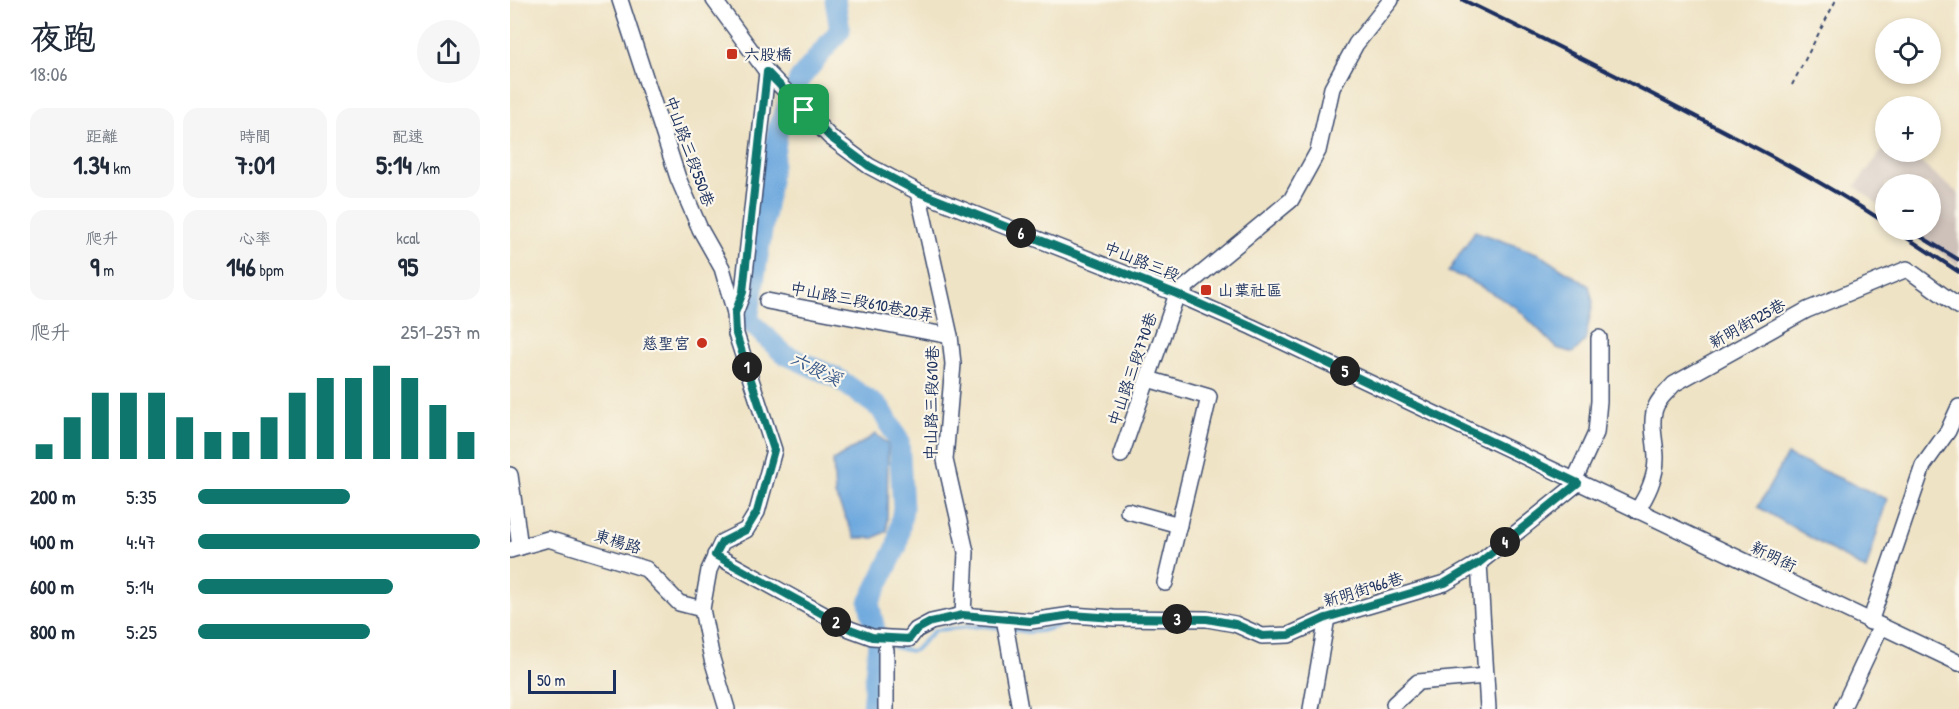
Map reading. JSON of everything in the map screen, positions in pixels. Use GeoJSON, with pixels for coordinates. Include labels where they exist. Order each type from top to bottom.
{"type":"FeatureCollection","features":[{"type":"Feature","properties":{"kind":"street","name":"中山路三段550巷"},"geometry":{"type":"LineString","coordinates":[[620,0],[678,178],[700,229],[722,268],[735,313],[736,334],[774,450],[757,512],[746,530],[722,542],[715,555],[709,570],[702,609]]}},
{"type":"Feature","properties":{"kind":"street"},"geometry":{"type":"LineString","coordinates":[[714,0],[767,72],[743,292],[735,313]]}},
{"type":"Feature","properties":{"kind":"street"},"geometry":{"type":"LineString","coordinates":[[1177,294],[1291,200],[1318,151],[1332,88],[1356,44],[1391,0]]}},
{"type":"Feature","properties":{"kind":"street","name":"中山路三段"},"geometry":{"type":"LineString","coordinates":[[767,72],[830,137],[869,166],[918,192],[1177,294],[1252,327],[1576,482]]}},
{"type":"Feature","properties":{"kind":"street","name":"中山路三段610巷"},"geometry":{"type":"LineString","coordinates":[[918,192],[950,336],[953,364],[945,460],[966,552],[963,615]]}},
{"type":"Feature","properties":{"kind":"street","name":"新明街925巷"},"geometry":{"type":"LineString","coordinates":[[1636,511],[1649,492],[1656,460],[1653,419],[1656,406],[1674,384],[1807,310],[1907,269],[1959,307]]}},
{"type":"Feature","properties":{"kind":"street","name":"中山路三段770巷"},"geometry":{"type":"LineString","coordinates":[[1121,455],[1177,294]]}},
{"type":"Feature","properties":{"kind":"street","name":"中山路三段610巷20弄"},"geometry":{"type":"LineString","coordinates":[[767,301],[950,336]]}},
{"type":"Feature","properties":{"kind":"street"},"geometry":{"type":"LineString","coordinates":[[1576,482],[1596,433],[1599,400],[1599,338]]}},
{"type":"Feature","properties":{"kind":"street"},"geometry":{"type":"LineString","coordinates":[[1148,379],[1209,397],[1165,583]]}},
{"type":"Feature","properties":{"kind":"street"},"geometry":{"type":"LineString","coordinates":[[1842,709],[1876,624],[1923,466],[1948,431],[1959,407]]}},
{"type":"Feature","properties":{"kind":"street"},"geometry":{"type":"LineString","coordinates":[[510,475],[515,549]]}},
{"type":"Feature","properties":{"kind":"street","name":"新明街"},"geometry":{"type":"LineString","coordinates":[[1576,482],[1959,663]]}},
{"type":"Feature","properties":{"kind":"street","name":"新明街966巷"},"geometry":{"type":"LineString","coordinates":[[881,642],[909,639],[916,630],[931,622],[963,615],[1030,621],[1072,615],[1207,619],[1235,624],[1262,636],[1289,635],[1326,618],[1445,583],[1479,563],[1576,482]]}},
{"type":"Feature","properties":{"kind":"street"},"geometry":{"type":"LineString","coordinates":[[1128,511],[1179,525]]}},
{"type":"Feature","properties":{"kind":"street","name":"東楊路"},"geometry":{"type":"LineString","coordinates":[[515,549],[548,539],[646,569],[679,603],[702,609]]}},
{"type":"Feature","properties":{"kind":"street"},"geometry":{"type":"LineString","coordinates":[[715,555],[850,629],[881,642],[886,709]]}},
{"type":"Feature","properties":{"kind":"street"},"geometry":{"type":"LineString","coordinates":[[1479,563],[1488,709]]}},
{"type":"Feature","properties":{"kind":"street"},"geometry":{"type":"LineString","coordinates":[[702,609],[712,659],[727,709]]}},
{"type":"Feature","properties":{"kind":"street"},"geometry":{"type":"LineString","coordinates":[[1004,618],[1020,709]]}},
{"type":"Feature","properties":{"kind":"street"},"geometry":{"type":"LineString","coordinates":[[1311,709],[1326,618]]}},
{"type":"Feature","properties":{"kind":"street"},"geometry":{"type":"LineString","coordinates":[[1394,704],[1418,682],[1486,676]]}},
{"type":"Feature","properties":{"kind":"path"},"geometry":{"type":"LineString","coordinates":[[1792,85],[1836,0]]}},
{"type":"Feature","properties":{"kind":"shaded area"},"geometry":{"type":"Polygon","coordinates":[[[1875,160],[1875,162],[1919,162],[1934,174],[1875,174],[1875,202],[1855,186],[1875,160]]]}},
{"type":"Feature","properties":{"kind":"shaded area"},"geometry":{"type":"Polygon","coordinates":[[[1941,179],[1959,194],[1959,267],[1924,240],[1941,240],[1941,179]]]}},
{"type":"Feature","properties":{"kind":"water"},"geometry":{"type":"Polygon","coordinates":[[[1475,231],[1539,254],[1589,286],[1593,302],[1585,341],[1573,353],[1557,348],[1516,307],[1466,278],[1448,272],[1475,231]]]}},
{"type":"Feature","properties":{"kind":"water"},"geometry":{"type":"Polygon","coordinates":[[[876,434],[888,444],[887,531],[874,538],[855,538],[835,495],[833,461],[876,434]]]}},
{"type":"Feature","properties":{"kind":"water"},"geometry":{"type":"Polygon","coordinates":[[[1787,455],[1887,499],[1866,570],[1758,507],[1787,455]]]}},
{"type":"Feature","properties":{"kind":"waterway","name":"六股溪"},"geometry":{"type":"LineString","coordinates":[[835,0],[840,30],[799,80],[778,129],[748,320],[784,354],[837,378],[881,409],[899,441],[903,508],[897,546],[869,603],[878,643],[872,709]]}},
{"type":"Feature","properties":{"kind":"waterway"},"geometry":{"type":"LineString","coordinates":[[1010,629],[1028,632],[1041,631],[1073,622]]}},
{"type":"Feature","properties":{"kind":"waterway"},"geometry":{"type":"LineString","coordinates":[[893,647],[915,650],[935,630],[982,626],[1002,628]]}},
{"type":"Feature","properties":{"kind":"railway"},"geometry":{"type":"LineString","coordinates":[[1463,0],[1758,149],[1875,216]]}},
{"type":"Feature","properties":{"kind":"railway"},"geometry":{"type":"LineString","coordinates":[[1910,240],[1959,272]]}},
{"type":"Feature","properties":{"kind":"railway"},"geometry":{"type":"LineString","coordinates":[[1926,240],[1959,260]]}},
{"type":"Feature","properties":{"kind":"place","name":"六股橋"},"geometry":{"type":"Point","coordinates":[732,54]}},
{"type":"Feature","properties":{"kind":"place","name":"山葉社區"},"geometry":{"type":"Point","coordinates":[1206,290]}},
{"type":"Feature","properties":{"kind":"place","name":"慈聖宮"},"geometry":{"type":"Point","coordinates":[702,343]}},
{"type":"Feature","properties":{"kind":"route"},"geometry":{"type":"LineString","coordinates":[[767,72],[804,110],[830,137],[869,166],[918,192],[1177,294],[1252,327],[1578,483],[1479,563],[1445,583],[1326,618],[1289,635],[1262,636],[1235,624],[1207,619],[1072,615],[1030,621],[963,615],[931,622],[916,630],[909,639],[872,637],[850,629],[715,555],[722,542],[746,530],[757,512],[774,450],[736,334],[735,313],[743,292],[767,72]]}}]}
